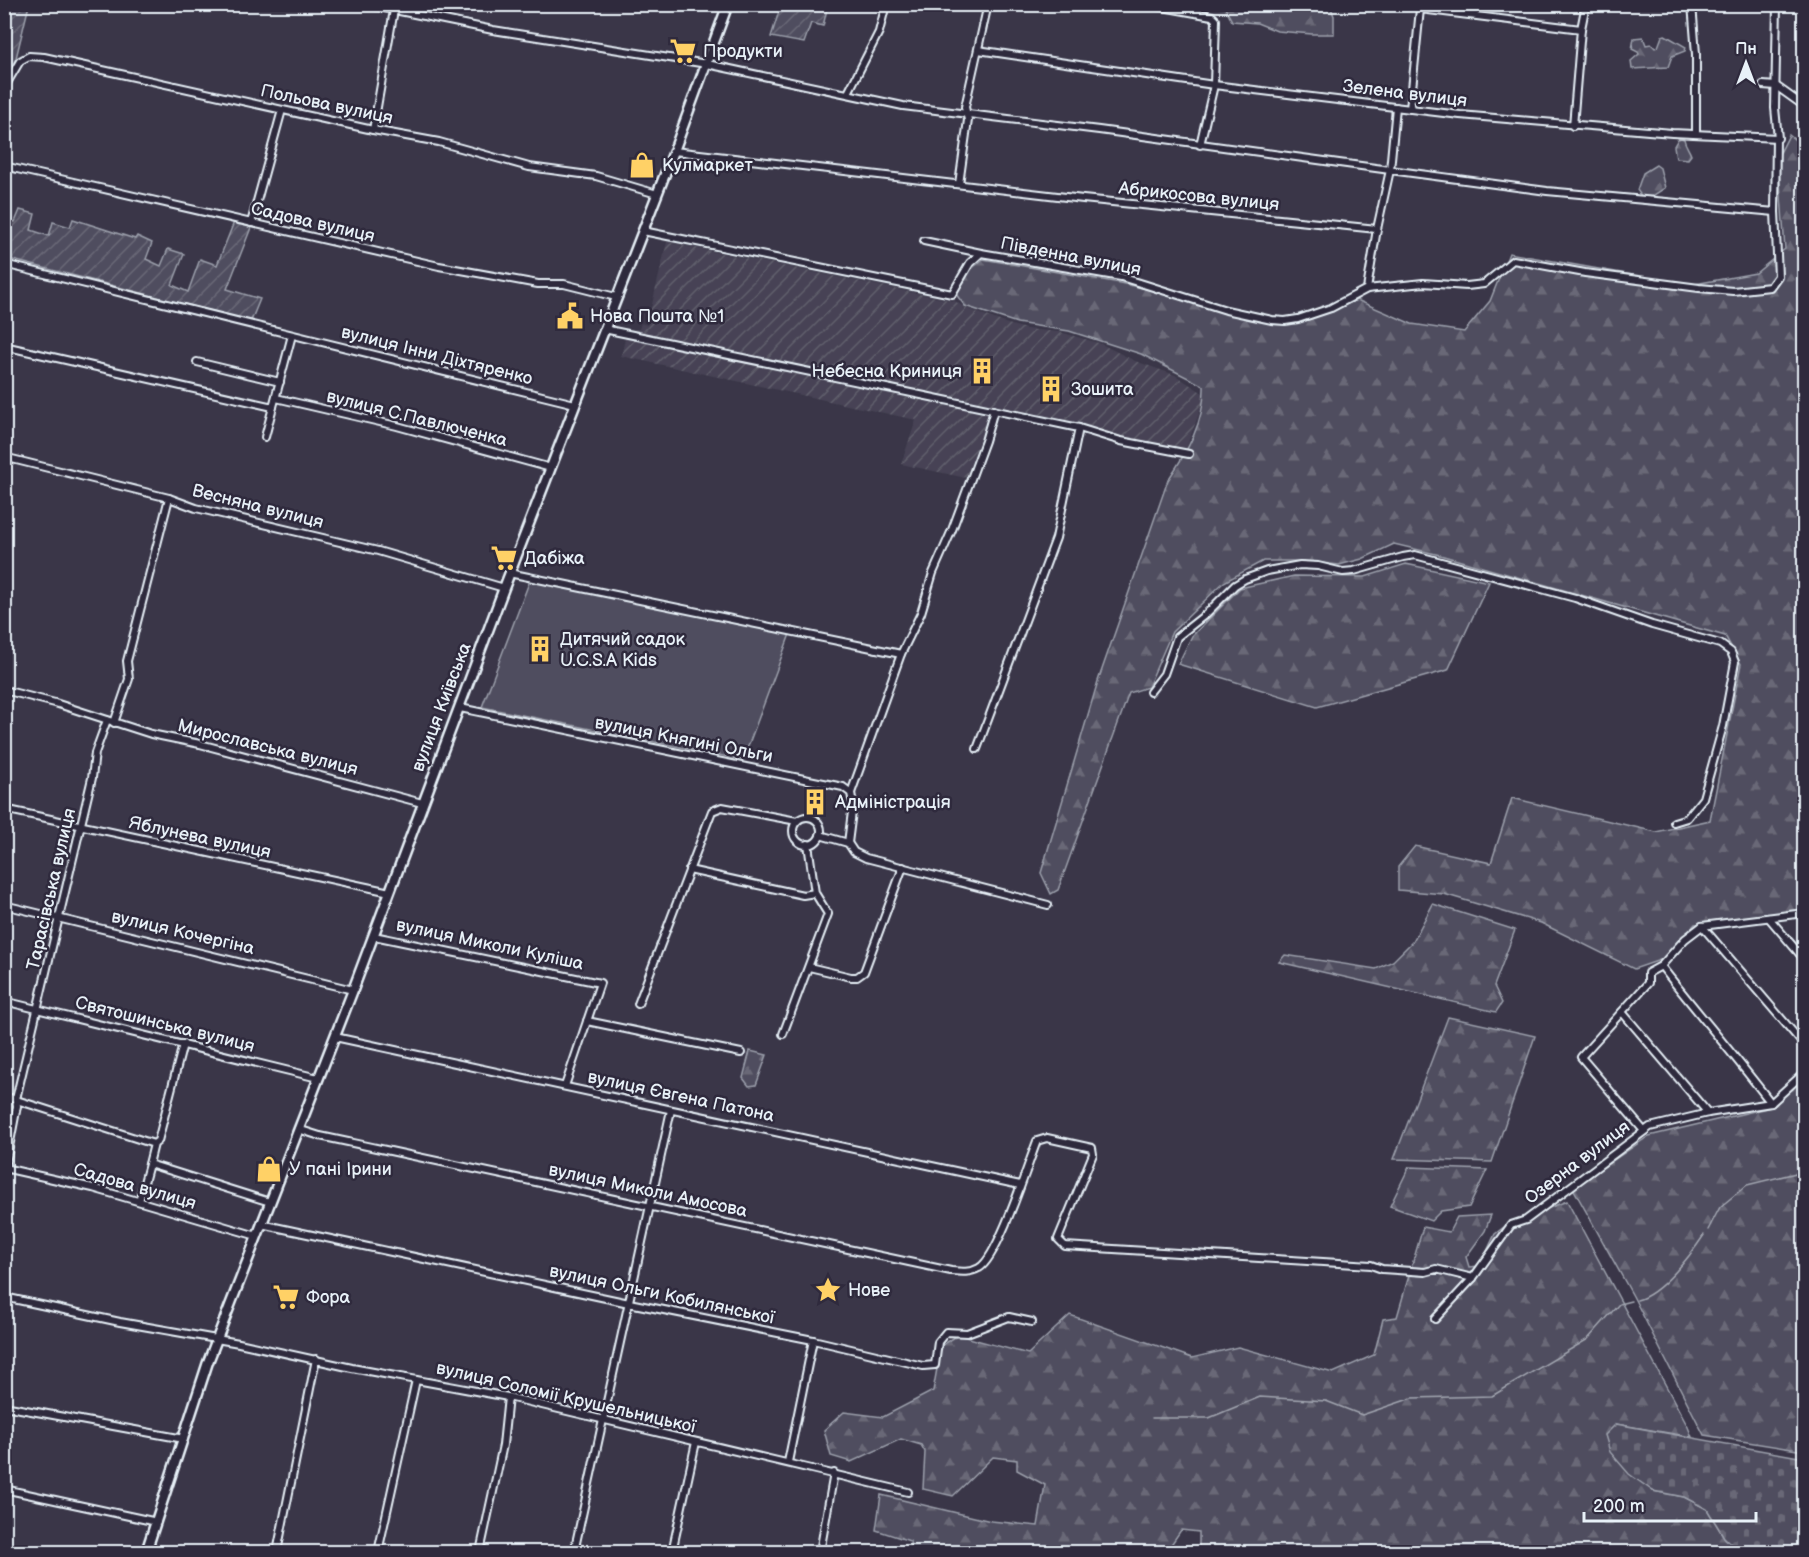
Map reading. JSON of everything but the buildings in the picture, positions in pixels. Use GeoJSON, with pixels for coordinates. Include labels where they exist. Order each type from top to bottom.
{"type":"FeatureCollection","features":[{"type":"Feature","properties":{"kind":"street"},"geometry":{"type":"LineString","coordinates":[[365,4],[493,30],[707,64],[903,106],[1099,130],[1547,192],[1775,212]]}},
{"type":"Feature","properties":{"kind":"street","name":"вулиця Київська"},"geometry":{"type":"LineString","coordinates":[[146,1552],[217,1339],[354,990],[509,573],[674,151],[728,4]]}},
{"type":"Feature","properties":{"kind":"street"},"geometry":{"type":"LineString","coordinates":[[848,93],[879,32],[886,4]]}},
{"type":"Feature","properties":{"kind":"street"},"geometry":{"type":"LineString","coordinates":[[959,184],[968,120],[965,107],[988,4]]}},
{"type":"Feature","properties":{"kind":"street"},"geometry":{"type":"LineString","coordinates":[[1146,4],[1212,16],[1216,21],[1214,85],[1200,145]]}},
{"type":"Feature","properties":{"kind":"street"},"geometry":{"type":"LineString","coordinates":[[1573,126],[1581,29],[1586,4]]}},
{"type":"Feature","properties":{"kind":"street"},"geometry":{"type":"LineString","coordinates":[[1692,4],[1696,54],[1696,134]]}},
{"type":"Feature","properties":{"kind":"street"},"geometry":{"type":"LineString","coordinates":[[1396,107],[1390,170],[1367,290],[1423,283],[1467,286],[1484,284],[1513,260],[1585,273],[1733,291],[1770,287],[1778,276],[1775,212],[1776,138],[1779,138],[1775,108],[1777,4]]}},
{"type":"Feature","properties":{"kind":"street"},"geometry":{"type":"LineString","coordinates":[[1410,109],[1420,9],[1581,29]]}},
{"type":"Feature","properties":{"kind":"street"},"geometry":{"type":"LineString","coordinates":[[373,130],[394,10]]}},
{"type":"Feature","properties":{"kind":"street","name":"Зелена вулиця"},"geometry":{"type":"LineString","coordinates":[[978,50],[1214,85],[1410,109],[1573,126],[1776,138]]}},
{"type":"Feature","properties":{"kind":"street","name":"Польова вулиця"},"geometry":{"type":"LineString","coordinates":[[4,88],[20,61],[29,56],[44,57],[373,130],[439,142],[529,167],[596,176],[657,194]]}},
{"type":"Feature","properties":{"kind":"street"},"geometry":{"type":"LineString","coordinates":[[1763,85],[1776,86],[1804,106]]}},
{"type":"Feature","properties":{"kind":"street"},"geometry":{"type":"LineString","coordinates":[[1777,96],[1780,93],[1786,94]]}},
{"type":"Feature","properties":{"kind":"street"},"geometry":{"type":"LineString","coordinates":[[251,223],[282,110]]}},
{"type":"Feature","properties":{"kind":"street","name":"Абрикосова вулиця"},"geometry":{"type":"LineString","coordinates":[[674,151],[1083,199],[1377,229]]}},
{"type":"Feature","properties":{"kind":"street","name":"Садова вулиця"},"geometry":{"type":"LineString","coordinates":[[4,166],[439,266],[538,284],[564,284],[616,297]]}},
{"type":"Feature","properties":{"kind":"street","name":"Південна вулиця"},"geometry":{"type":"LineString","coordinates":[[643,231],[952,294],[970,263],[981,253],[1121,277],[1226,310],[1272,320],[1298,320],[1331,308],[1367,290]]}},
{"type":"Feature","properties":{"kind":"street"},"geometry":{"type":"LineString","coordinates":[[924,241],[981,253]]}},
{"type":"Feature","properties":{"kind":"street","name":"вулиця Інни Діхтяренко"},"geometry":{"type":"LineString","coordinates":[[4,264],[575,404]]}},
{"type":"Feature","properties":{"kind":"street"},"geometry":{"type":"LineString","coordinates":[[604,329],[1079,428],[1120,441],[1188,454]]}},
{"type":"Feature","properties":{"kind":"street"},"geometry":{"type":"LineString","coordinates":[[265,438],[292,335]]}},
{"type":"Feature","properties":{"kind":"street"},"geometry":{"type":"LineString","coordinates":[[4,346],[273,407]]}},
{"type":"Feature","properties":{"kind":"street"},"geometry":{"type":"LineString","coordinates":[[198,362],[280,382]]}},
{"type":"Feature","properties":{"kind":"street","name":"вулиця С.Павлюченка"},"geometry":{"type":"LineString","coordinates":[[276,398],[397,426],[550,468]]}},
{"type":"Feature","properties":{"kind":"street"},"geometry":{"type":"LineString","coordinates":[[848,843],[853,804],[851,793],[901,654],[921,613],[933,573],[952,530],[994,410]]}},
{"type":"Feature","properties":{"kind":"street"},"geometry":{"type":"LineString","coordinates":[[977,749],[1056,538],[1079,428]]}},
{"type":"Feature","properties":{"kind":"street","name":"Весняна вулиця"},"geometry":{"type":"LineString","coordinates":[[4,457],[169,498],[196,508],[378,552],[504,588]]}},
{"type":"Feature","properties":{"kind":"street"},"geometry":{"type":"LineString","coordinates":[[114,723],[129,679],[127,661],[169,498]]}},
{"type":"Feature","properties":{"kind":"street"},"geometry":{"type":"LineString","coordinates":[[1150,692],[1164,675],[1177,638],[1206,614],[1235,585],[1245,579],[1267,571],[1299,565],[1318,566],[1343,572],[1354,571],[1415,555],[1575,598],[1652,625],[1720,644],[1731,652],[1735,662],[1725,716],[1703,798],[1687,818],[1674,822]]}},
{"type":"Feature","properties":{"kind":"street"},"geometry":{"type":"LineString","coordinates":[[509,573],[901,654]]}},
{"type":"Feature","properties":{"kind":"street","name":"Мирославська вулиця"},"geometry":{"type":"LineString","coordinates":[[4,690],[55,702],[151,734],[200,744],[422,803]]}},
{"type":"Feature","properties":{"kind":"street","name":"вулиця Княгині Ольги"},"geometry":{"type":"LineString","coordinates":[[460,708],[843,787],[851,793]]}},
{"type":"Feature","properties":{"kind":"street","name":"Тарасівська вулиця"},"geometry":{"type":"LineString","coordinates":[[5,1168],[17,1106],[16,1099],[92,778],[95,753],[107,720]]}},
{"type":"Feature","properties":{"kind":"street"},"geometry":{"type":"LineString","coordinates":[[638,1004],[710,813],[722,807],[797,821],[803,818],[813,819],[820,826],[820,835],[816,842],[801,843],[795,838],[793,830],[797,821]]}},
{"type":"Feature","properties":{"kind":"street","name":"Яблунева вулиця"},"geometry":{"type":"LineString","coordinates":[[4,809],[390,892]]}},
{"type":"Feature","properties":{"kind":"street"},"geometry":{"type":"LineString","coordinates":[[820,835],[848,843],[854,852],[866,858],[1048,905]]}},
{"type":"Feature","properties":{"kind":"street"},"geometry":{"type":"LineString","coordinates":[[783,1034],[828,914],[815,893],[808,844]]}},
{"type":"Feature","properties":{"kind":"street"},"geometry":{"type":"LineString","coordinates":[[809,967],[851,977],[864,972],[903,867]]}},
{"type":"Feature","properties":{"kind":"street"},"geometry":{"type":"LineString","coordinates":[[688,870],[803,895],[815,893]]}},
{"type":"Feature","properties":{"kind":"street","name":"вулиця Кочергіна"},"geometry":{"type":"LineString","coordinates":[[4,905],[354,990]]}},
{"type":"Feature","properties":{"kind":"street"},"geometry":{"type":"LineString","coordinates":[[1644,1131],[1581,1057],[1648,983],[1648,973],[1661,966],[1685,939],[1702,926],[1804,913]]}},
{"type":"Feature","properties":{"kind":"street"},"geometry":{"type":"LineString","coordinates":[[1769,918],[1804,959]]}},
{"type":"Feature","properties":{"kind":"street"},"geometry":{"type":"LineString","coordinates":[[1702,926],[1804,1044]]}},
{"type":"Feature","properties":{"kind":"street","name":"вулиця Миколи Куліша"},"geometry":{"type":"LineString","coordinates":[[374,936],[600,983],[587,1021]]}},
{"type":"Feature","properties":{"kind":"street"},"geometry":{"type":"LineString","coordinates":[[1661,966],[1719,1035],[1771,1103],[1804,1073]]}},
{"type":"Feature","properties":{"kind":"street","name":"Святошинська вулиця"},"geometry":{"type":"LineString","coordinates":[[4,1001],[318,1078]]}},
{"type":"Feature","properties":{"kind":"street"},"geometry":{"type":"LineString","coordinates":[[1623,1012],[1708,1113]]}},
{"type":"Feature","properties":{"kind":"street"},"geometry":{"type":"LineString","coordinates":[[565,1086],[587,1021],[741,1053]]}},
{"type":"Feature","properties":{"kind":"street","name":"вулиця Євгена Патона"},"geometry":{"type":"LineString","coordinates":[[335,1037],[1020,1185]]}},
{"type":"Feature","properties":{"kind":"street"},"geometry":{"type":"LineString","coordinates":[[139,1201],[154,1144],[158,1141],[183,1044]]}},
{"type":"Feature","properties":{"kind":"street"},"geometry":{"type":"LineString","coordinates":[[4,1096],[154,1144]]}},
{"type":"Feature","properties":{"kind":"street","name":"Озерна вулиця"},"geometry":{"type":"LineString","coordinates":[[1435,1319],[1473,1278],[1511,1225],[1526,1220],[1650,1127],[1708,1113],[1771,1103]]}},
{"type":"Feature","properties":{"kind":"street"},"geometry":{"type":"LineString","coordinates":[[574,1552],[671,1110]]}},
{"type":"Feature","properties":{"kind":"street","name":"вулиця Миколи Амосова"},"geometry":{"type":"LineString","coordinates":[[298,1128],[320,1136],[951,1272],[967,1272],[981,1268],[1003,1229],[1020,1185]]}},
{"type":"Feature","properties":{"kind":"street"},"geometry":{"type":"LineString","coordinates":[[1020,1185],[1037,1141],[1047,1138],[1076,1143],[1092,1148],[1093,1154],[1058,1239],[1065,1246],[1371,1265],[1390,1270],[1425,1272],[1436,1269],[1473,1278]]}},
{"type":"Feature","properties":{"kind":"street"},"geometry":{"type":"LineString","coordinates":[[149,1164],[270,1202]]}},
{"type":"Feature","properties":{"kind":"street","name":"Садова вулиця"},"geometry":{"type":"LineString","coordinates":[[5,1168],[93,1188],[257,1236]]}},
{"type":"Feature","properties":{"kind":"street","name":"вулиця Ольги Кобилянської"},"geometry":{"type":"LineString","coordinates":[[261,1224],[813,1340],[923,1366],[935,1365],[938,1342],[946,1332],[967,1332],[1009,1317],[1032,1322]]}},
{"type":"Feature","properties":{"kind":"street","name":"вулиця Соломії Крушельницької"},"geometry":{"type":"LineString","coordinates":[[4,1298],[508,1397],[908,1492]]}},
{"type":"Feature","properties":{"kind":"street"},"geometry":{"type":"LineString","coordinates":[[788,1462],[813,1340]]}},
{"type":"Feature","properties":{"kind":"street"},"geometry":{"type":"LineString","coordinates":[[277,1552],[316,1359]]}},
{"type":"Feature","properties":{"kind":"street"},"geometry":{"type":"LineString","coordinates":[[378,1552],[416,1380]]}},
{"type":"Feature","properties":{"kind":"street"},"geometry":{"type":"LineString","coordinates":[[480,1552],[503,1445],[508,1397]]}},
{"type":"Feature","properties":{"kind":"street"},"geometry":{"type":"LineString","coordinates":[[4,1406],[184,1439]]}},
{"type":"Feature","properties":{"kind":"street"},"geometry":{"type":"LineString","coordinates":[[672,1552],[696,1442]]}},
{"type":"Feature","properties":{"kind":"street"},"geometry":{"type":"LineString","coordinates":[[820,1552],[834,1473]]}},
{"type":"Feature","properties":{"kind":"street"},"geometry":{"type":"LineString","coordinates":[[4,1489],[157,1522]]}},
{"type":"Feature","properties":{"kind":"shaded area"},"geometry":{"type":"Polygon","coordinates":[[[667,242],[955,301],[964,307],[1005,323],[1026,329],[1060,332],[1099,343],[1135,361],[1175,375],[1206,395],[1185,451],[1119,438],[1116,442],[988,412],[966,478],[901,464],[916,420],[621,356],[627,330],[639,329],[641,323],[647,325],[667,242]]]}},
{"type":"Feature","properties":{"kind":"green space"},"geometry":{"type":"Polygon","coordinates":[[[781,4],[828,5],[823,26],[811,23],[804,43],[771,37],[781,4]]]}},
{"type":"Feature","properties":{"kind":"green space"},"geometry":{"type":"Polygon","coordinates":[[[4,5],[29,5],[16,58],[9,74],[5,73],[4,5]]]}},
{"type":"Feature","properties":{"kind":"green space"},"geometry":{"type":"Polygon","coordinates":[[[1197,5],[1330,5],[1334,16],[1334,34],[1277,31],[1257,23],[1232,21],[1225,8],[1197,5]]]}},
{"type":"Feature","properties":{"kind":"green space"},"geometry":{"type":"Polygon","coordinates":[[[1665,35],[1686,47],[1685,51],[1672,56],[1668,67],[1632,69],[1631,61],[1639,54],[1632,49],[1634,38],[1643,37],[1646,45],[1651,44],[1655,48],[1665,35]]]}},
{"type":"Feature","properties":{"kind":"green space"},"geometry":{"type":"Polygon","coordinates":[[[1789,135],[1804,147],[1804,916],[1695,924],[1663,959],[1634,969],[1541,923],[1444,894],[1398,890],[1398,867],[1415,846],[1491,863],[1512,798],[1656,832],[1710,820],[1741,664],[1725,636],[1394,544],[1362,559],[1339,565],[1304,561],[1263,561],[1224,582],[1172,632],[1148,687],[1129,693],[1058,890],[1051,894],[1041,873],[1098,681],[1168,480],[1194,436],[1204,399],[1204,386],[1141,354],[1069,331],[1017,323],[965,306],[955,293],[968,272],[983,259],[1120,283],[1271,316],[1298,319],[1323,314],[1357,300],[1412,324],[1464,332],[1490,301],[1509,253],[1689,285],[1756,273],[1785,249],[1778,157],[1789,135]]]}},
{"type":"Feature","properties":{"kind":"green space"},"geometry":{"type":"Polygon","coordinates":[[[1681,138],[1684,139],[1691,155],[1688,159],[1676,158],[1674,146],[1681,138]]]}},
{"type":"Feature","properties":{"kind":"green space"},"geometry":{"type":"Polygon","coordinates":[[[1656,165],[1660,168],[1665,188],[1651,197],[1642,197],[1637,190],[1643,173],[1656,165]]]}},
{"type":"Feature","properties":{"kind":"green space"},"geometry":{"type":"Polygon","coordinates":[[[20,210],[35,214],[31,230],[49,236],[53,222],[70,227],[73,219],[135,239],[137,236],[152,243],[146,259],[161,266],[168,249],[184,254],[172,285],[188,292],[200,259],[217,265],[234,222],[252,225],[227,289],[260,299],[251,321],[5,258],[4,220],[15,222],[20,210]]]}},
{"type":"Feature","properties":{"kind":"green space"},"geometry":{"type":"Polygon","coordinates":[[[1406,564],[1489,582],[1448,670],[1317,707],[1178,664],[1192,636],[1240,588],[1294,576],[1365,577],[1406,564]]]}},
{"type":"Feature","properties":{"kind":"green space"},"geometry":{"type":"Polygon","coordinates":[[[530,580],[790,634],[743,760],[482,707],[530,580]]]}},
{"type":"Feature","properties":{"kind":"green space"},"geometry":{"type":"Polygon","coordinates":[[[1433,904],[1515,930],[1494,986],[1502,1003],[1496,1012],[1279,962],[1285,955],[1376,969],[1393,961],[1413,941],[1433,904]]]}},
{"type":"Feature","properties":{"kind":"green space"},"geometry":{"type":"Polygon","coordinates":[[[1448,1017],[1535,1036],[1492,1162],[1394,1159],[1448,1017]]]}},
{"type":"Feature","properties":{"kind":"green space"},"geometry":{"type":"Polygon","coordinates":[[[750,1051],[767,1055],[756,1085],[749,1086],[743,1078],[750,1051]]]}},
{"type":"Feature","properties":{"kind":"green space"},"geometry":{"type":"Polygon","coordinates":[[[1804,1077],[1804,1451],[1704,1435],[1633,1296],[1573,1188],[1649,1136],[1771,1107],[1804,1077]]]}},
{"type":"Feature","properties":{"kind":"green space"},"geometry":{"type":"Polygon","coordinates":[[[1409,1167],[1487,1170],[1469,1207],[1441,1211],[1431,1221],[1390,1206],[1409,1167]]]}},
{"type":"Feature","properties":{"kind":"green space"},"geometry":{"type":"Polygon","coordinates":[[[1567,1201],[1692,1437],[1616,1424],[1653,1491],[1684,1497],[1707,1509],[1724,1537],[1739,1552],[1190,1552],[1199,1549],[1199,1532],[1181,1530],[1166,1552],[911,1552],[910,1541],[876,1530],[881,1495],[991,1521],[1038,1526],[1045,1485],[1017,1470],[1017,1460],[993,1457],[953,1496],[923,1489],[925,1452],[921,1445],[901,1439],[851,1462],[831,1456],[824,1430],[844,1412],[883,1417],[933,1391],[941,1346],[958,1335],[1028,1354],[1070,1315],[1192,1358],[1238,1347],[1333,1373],[1374,1355],[1383,1319],[1397,1317],[1423,1227],[1449,1232],[1457,1217],[1491,1215],[1485,1231],[1466,1257],[1469,1267],[1480,1266],[1495,1234],[1508,1224],[1567,1201]]]}},
{"type":"Feature","properties":{"kind":"green space"},"geometry":{"type":"Polygon","coordinates":[[[1616,1424],[1804,1458],[1804,1552],[1739,1552],[1724,1537],[1707,1509],[1684,1497],[1653,1491],[1629,1474],[1610,1452],[1605,1435],[1616,1424]]]}},
{"type":"Feature","properties":{"kind":"waterway"},"geometry":{"type":"LineString","coordinates":[[1708,1230],[1720,1207],[1747,1185],[1804,1171]]}},
{"type":"Feature","properties":{"kind":"waterway"},"geometry":{"type":"LineString","coordinates":[[1637,1300],[1656,1290],[1665,1282],[1704,1235]]}},
{"type":"Feature","properties":{"kind":"waterway"},"geometry":{"type":"LineString","coordinates":[[1152,1418],[1209,1418],[1260,1397],[1326,1401],[1362,1415],[1412,1398],[1492,1396],[1588,1339],[1619,1304],[1631,1301]]}},
{"type":"Feature","properties":{"kind":"place","name":"Продукти"},"geometry":{"type":"Point","coordinates":[683,51]}},
{"type":"Feature","properties":{"kind":"place","name":"Кулмаркет"},"geometry":{"type":"Point","coordinates":[642,165]}},
{"type":"Feature","properties":{"kind":"place","name":"Нова Пошта №1"},"geometry":{"type":"Point","coordinates":[570,316]}},
{"type":"Feature","properties":{"kind":"place","name":"Небесна Криниця"},"geometry":{"type":"Point","coordinates":[982,371]}},
{"type":"Feature","properties":{"kind":"place","name":"Зошита"},"geometry":{"type":"Point","coordinates":[1051,389]}},
{"type":"Feature","properties":{"kind":"place","name":"Дабіжа"},"geometry":{"type":"Point","coordinates":[504,558]}},
{"type":"Feature","properties":{"kind":"place","name":"Дитячий садок U.C.S.A Kids"},"geometry":{"type":"Point","coordinates":[540,649]}},
{"type":"Feature","properties":{"kind":"place","name":"Адміністрація"},"geometry":{"type":"Point","coordinates":[815,802]}},
{"type":"Feature","properties":{"kind":"place","name":"У пані Ірини"},"geometry":{"type":"Point","coordinates":[269,1169]}},
{"type":"Feature","properties":{"kind":"place","name":"Нове"},"geometry":{"type":"Point","coordinates":[828,1290]}},
{"type":"Feature","properties":{"kind":"place","name":"Фора"},"geometry":{"type":"Point","coordinates":[286,1297]}}]}
